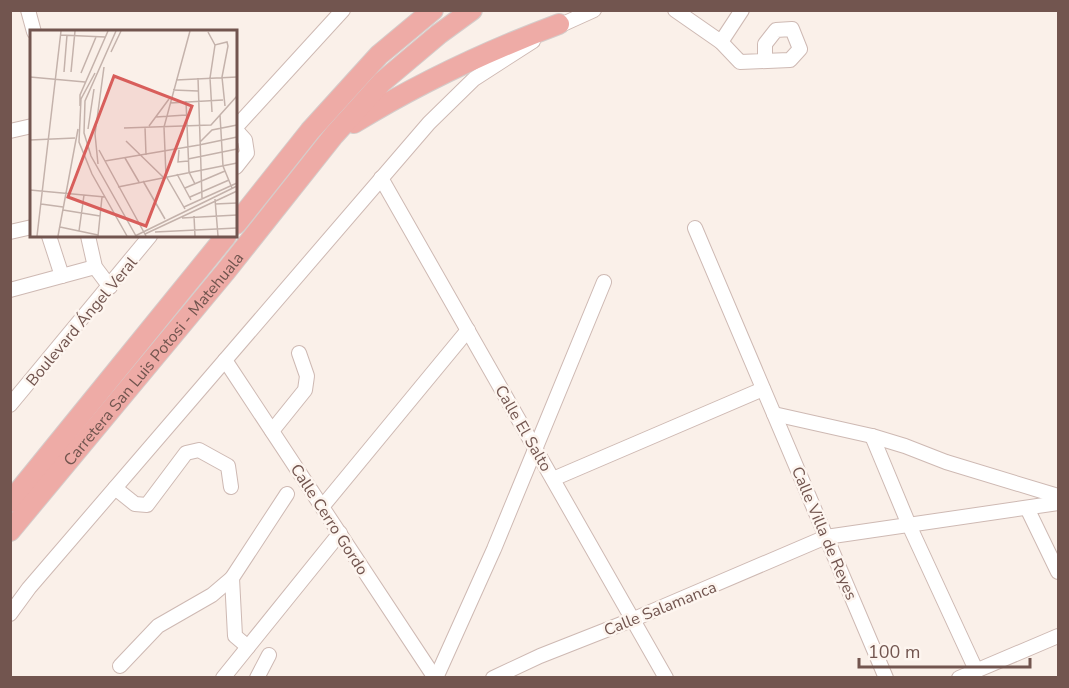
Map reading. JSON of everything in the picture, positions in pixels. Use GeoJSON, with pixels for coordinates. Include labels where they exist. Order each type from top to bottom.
{"type":"FeatureCollection","features":[{"type":"Feature","properties":{"kind":"highway"},"geometry":{"type":"LineString","coordinates":[[237,223],[310,131],[418,10]]}},
{"type":"Feature","properties":{"kind":"highway"},"geometry":{"type":"LineString","coordinates":[[379,55],[433,10]]}},
{"type":"Feature","properties":{"kind":"highway","name":"Carretera San Luis Potosi - Matehuala"},"geometry":{"type":"LineString","coordinates":[[13,527],[226,271],[334,135],[382,82],[439,34],[472,10]]}},
{"type":"Feature","properties":{"kind":"highway"},"geometry":{"type":"LineString","coordinates":[[334,135],[402,93],[497,48],[559,24]]}},
{"type":"Feature","properties":{"kind":"highway","name":"Carretera San Luis Potosi - Matehuala"},"geometry":{"type":"LineString","coordinates":[[10,502],[225,237]]}},
{"type":"Feature","properties":{"kind":"street"},"geometry":{"type":"LineString","coordinates":[[28,10],[33,30]]}},
{"type":"Feature","properties":{"kind":"street"},"geometry":{"type":"LineString","coordinates":[[237,128],[343,10]]}},
{"type":"Feature","properties":{"kind":"street"},"geometry":{"type":"LineString","coordinates":[[10,614],[29,588],[429,123],[474,79],[559,24],[594,10]]}},
{"type":"Feature","properties":{"kind":"street"},"geometry":{"type":"LineString","coordinates":[[675,10],[722,42],[740,63],[765,62]]}},
{"type":"Feature","properties":{"kind":"street"},"geometry":{"type":"LineString","coordinates":[[722,42],[742,10]]}},
{"type":"Feature","properties":{"kind":"street"},"geometry":{"type":"LineString","coordinates":[[10,130],[30,126]]}},
{"type":"Feature","properties":{"kind":"street"},"geometry":{"type":"LineString","coordinates":[[237,130],[245,140],[247,153],[237,166]]}},
{"type":"Feature","properties":{"kind":"street","name":"Calle El Salto"},"geometry":{"type":"LineString","coordinates":[[381,178],[666,678]]}},
{"type":"Feature","properties":{"kind":"street"},"geometry":{"type":"LineString","coordinates":[[10,232],[30,227]]}},
{"type":"Feature","properties":{"kind":"street","name":"Calle Villa de Reyes"},"geometry":{"type":"LineString","coordinates":[[694,228],[886,678]]}},
{"type":"Feature","properties":{"kind":"street"},"geometry":{"type":"LineString","coordinates":[[49,237],[62,276]]}},
{"type":"Feature","properties":{"kind":"street"},"geometry":{"type":"LineString","coordinates":[[88,237],[95,267],[110,287]]}},
{"type":"Feature","properties":{"kind":"street","name":"Boulevard Ángel Veral"},"geometry":{"type":"LineString","coordinates":[[10,405],[153,237]]}},
{"type":"Feature","properties":{"kind":"street"},"geometry":{"type":"LineString","coordinates":[[10,290],[95,267]]}},
{"type":"Feature","properties":{"kind":"street"},"geometry":{"type":"LineString","coordinates":[[435,678],[494,549],[604,282]]}},
{"type":"Feature","properties":{"kind":"street"},"geometry":{"type":"LineString","coordinates":[[322,507],[468,330]]}},
{"type":"Feature","properties":{"kind":"street"},"geometry":{"type":"LineString","coordinates":[[272,431],[305,390],[307,376],[299,353]]}},
{"type":"Feature","properties":{"kind":"street","name":"Calle Cerro Gordo"},"geometry":{"type":"LineString","coordinates":[[225,360],[435,678]]}},
{"type":"Feature","properties":{"kind":"street"},"geometry":{"type":"LineString","coordinates":[[553,479],[764,389]]}},
{"type":"Feature","properties":{"kind":"street"},"geometry":{"type":"LineString","coordinates":[[774,414],[872,436],[946,462],[1059,496]]}},
{"type":"Feature","properties":{"kind":"street"},"geometry":{"type":"LineString","coordinates":[[872,436],[909,525],[976,670]]}},
{"type":"Feature","properties":{"kind":"street"},"geometry":{"type":"LineString","coordinates":[[115,488],[135,504],[147,505],[186,453],[199,450],[228,466],[231,487]]}},
{"type":"Feature","properties":{"kind":"street"},"geometry":{"type":"LineString","coordinates":[[120,666],[158,626],[212,595],[232,578],[287,494]]}},
{"type":"Feature","properties":{"kind":"street","name":"Calle Salamanca"},"geometry":{"type":"LineString","coordinates":[[493,678],[540,656],[634,620],[826,537],[1059,503]]}},
{"type":"Feature","properties":{"kind":"street"},"geometry":{"type":"LineString","coordinates":[[1027,508],[1059,572]]}},
{"type":"Feature","properties":{"kind":"street"},"geometry":{"type":"LineString","coordinates":[[223,678],[340,533]]}},
{"type":"Feature","properties":{"kind":"street"},"geometry":{"type":"LineString","coordinates":[[232,578],[235,636],[248,647]]}},
{"type":"Feature","properties":{"kind":"street"},"geometry":{"type":"LineString","coordinates":[[10,606],[29,588]]}},
{"type":"Feature","properties":{"kind":"street"},"geometry":{"type":"LineString","coordinates":[[959,678],[1059,636]]}},
{"type":"Feature","properties":{"kind":"street"},"geometry":{"type":"LineString","coordinates":[[257,678],[269,655]]}}]}
